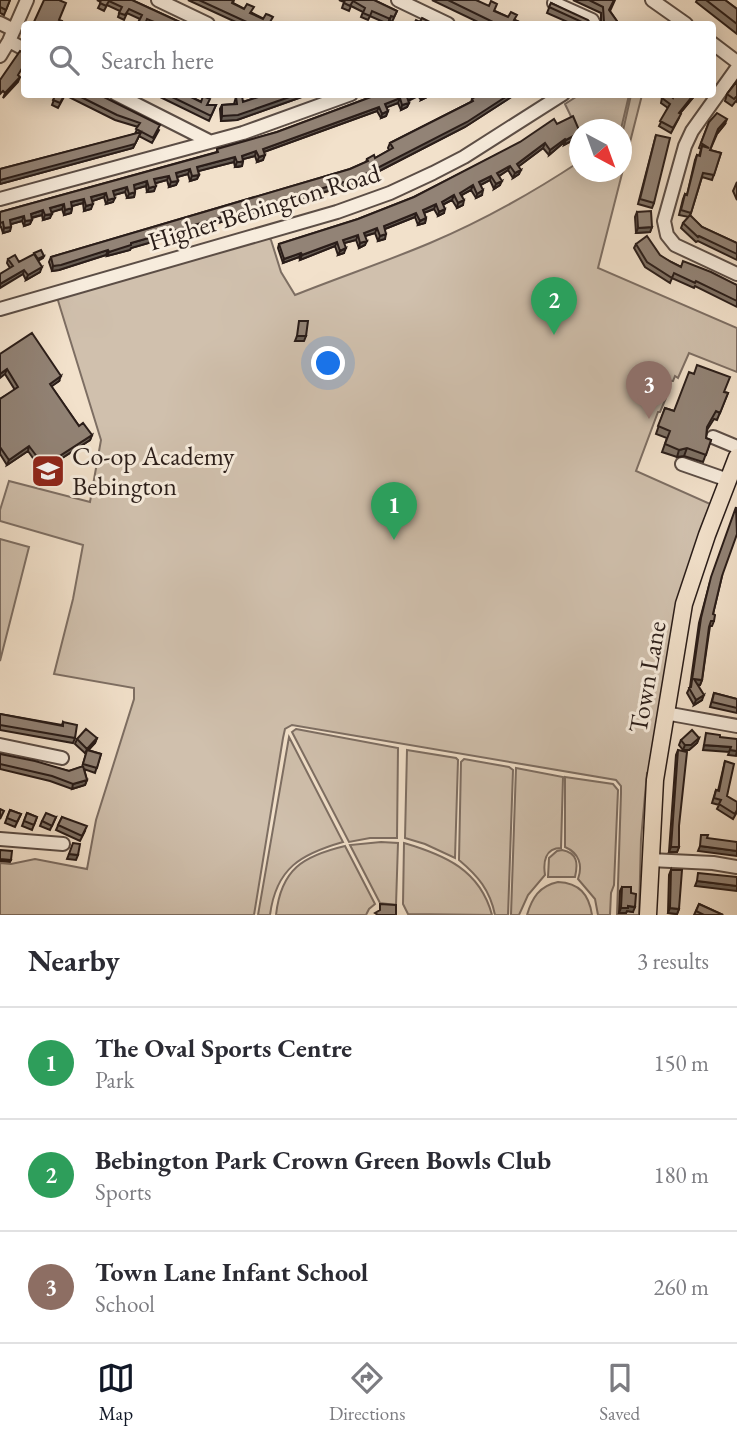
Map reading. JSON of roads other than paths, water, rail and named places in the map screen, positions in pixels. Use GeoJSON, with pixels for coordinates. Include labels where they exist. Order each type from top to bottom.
{"type":"FeatureCollection","features":[{"type":"Feature","properties":{"kind":"main road","name":"Town Lane"},"geometry":{"type":"LineString","coordinates":[[648,915],[655,780],[684,604],[734,468]]}},
{"type":"Feature","properties":{"kind":"street"},"geometry":{"type":"LineString","coordinates":[[0,56],[12,36],[27,0]]}},
{"type":"Feature","properties":{"kind":"street"},"geometry":{"type":"LineString","coordinates":[[158,0],[202,21]]}},
{"type":"Feature","properties":{"kind":"street"},"geometry":{"type":"LineString","coordinates":[[398,0],[442,21]]}},
{"type":"Feature","properties":{"kind":"street"},"geometry":{"type":"LineString","coordinates":[[555,0],[554,3],[592,21]]}},
{"type":"Feature","properties":{"kind":"street"},"geometry":{"type":"LineString","coordinates":[[652,0],[669,12]]}},
{"type":"Feature","properties":{"kind":"street"},"geometry":{"type":"LineString","coordinates":[[0,23],[21,46]]}},
{"type":"Feature","properties":{"kind":"street"},"geometry":{"type":"LineString","coordinates":[[716,46],[737,62]]}},
{"type":"Feature","properties":{"kind":"street"},"geometry":{"type":"LineString","coordinates":[[716,91],[737,68]]}},
{"type":"Feature","properties":{"kind":"street"},"geometry":{"type":"LineString","coordinates":[[124,98],[209,141]]}},
{"type":"Feature","properties":{"kind":"street"},"geometry":{"type":"LineString","coordinates":[[0,199],[279,121],[340,98]]}},
{"type":"Feature","properties":{"kind":"street","name":"Higher Bebington Road"},"geometry":{"type":"LineString","coordinates":[[0,309],[269,232],[390,193],[464,157],[557,98]]}},
{"type":"Feature","properties":{"kind":"street"},"geometry":{"type":"LineString","coordinates":[[710,98],[685,146],[664,221],[667,234],[675,245],[737,274]]}},
{"type":"Feature","properties":{"kind":"street"},"geometry":{"type":"LineString","coordinates":[[713,437],[737,447]]}},
{"type":"Feature","properties":{"kind":"street"},"geometry":{"type":"LineString","coordinates":[[682,464],[734,468]]}},
{"type":"Feature","properties":{"kind":"street"},"geometry":{"type":"LineString","coordinates":[[666,713],[737,726]]}},
{"type":"Feature","properties":{"kind":"street"},"geometry":{"type":"LineString","coordinates":[[0,745],[62,758]]}},
{"type":"Feature","properties":{"kind":"street"},"geometry":{"type":"LineString","coordinates":[[0,839],[55,847]]}},
{"type":"Feature","properties":{"kind":"street"},"geometry":{"type":"LineString","coordinates":[[650,860],[737,867]]}},
{"type":"Feature","properties":{"kind":"place","name":"Bebington Park Crown Green Bowls Club"},"geometry":{"type":"Point","coordinates":[554,335]}},
{"type":"Feature","properties":{"kind":"place","name":"Town Lane Infant School"},"geometry":{"type":"Point","coordinates":[649,419]}},
{"type":"Feature","properties":{"kind":"place","name":"Co-op Academy Bebington"},"geometry":{"type":"Point","coordinates":[48,471]}},
{"type":"Feature","properties":{"kind":"place","name":"The Oval Sports Centre"},"geometry":{"type":"Point","coordinates":[394,540]}}]}
